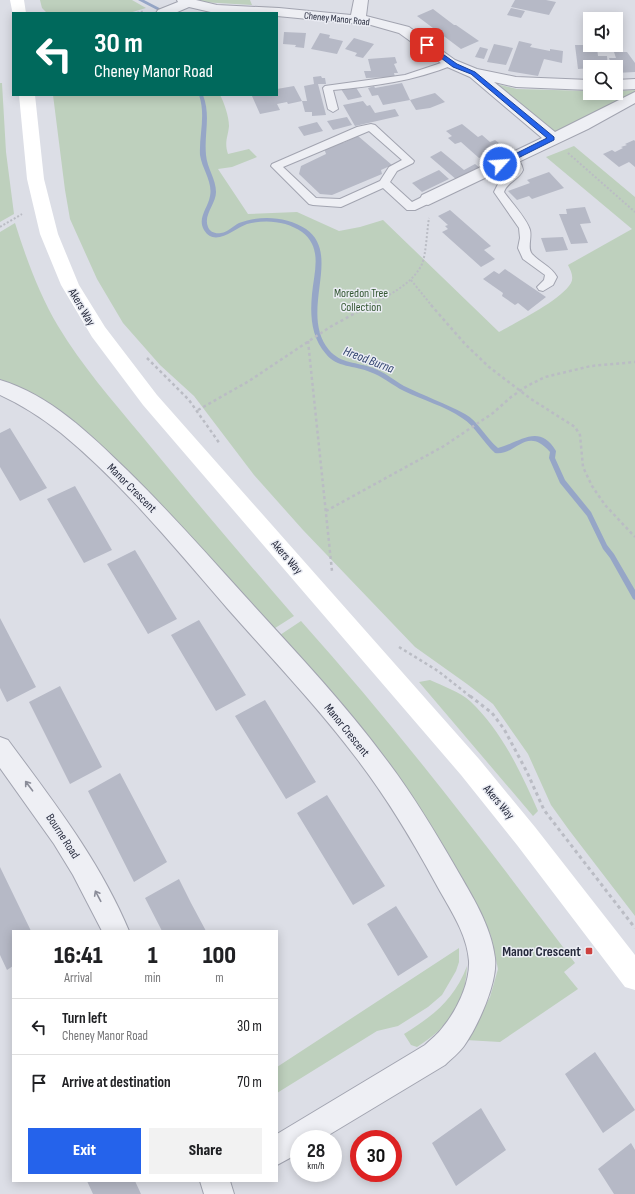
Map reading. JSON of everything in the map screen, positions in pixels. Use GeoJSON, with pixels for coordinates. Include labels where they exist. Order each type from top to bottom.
{"type":"FeatureCollection","features":[{"type":"Feature","properties":{"kind":"main road"},"geometry":{"type":"LineString","coordinates":[[17,0],[19,12]]}},
{"type":"Feature","properties":{"kind":"main road","name":"Akers Way"},"geometry":{"type":"LineString","coordinates":[[27,96],[35,177],[41,206],[49,233],[71,287],[102,340],[150,400],[416,704],[470,768],[531,842],[635,977]]}},
{"type":"Feature","properties":{"kind":"street"},"geometry":{"type":"LineString","coordinates":[[358,18],[361,0]]}},
{"type":"Feature","properties":{"kind":"street","name":"Cheney Manor Road"},"geometry":{"type":"LineString","coordinates":[[177,6],[264,12]]}},
{"type":"Feature","properties":{"kind":"street","name":"Cheney Manor Road"},"geometry":{"type":"LineString","coordinates":[[278,13],[358,18],[385,24],[404,30],[450,63],[473,73],[516,82],[583,85]]}},
{"type":"Feature","properties":{"kind":"street","name":"Cheney Manor Road"},"geometry":{"type":"LineString","coordinates":[[473,73],[552,138]]}},
{"type":"Feature","properties":{"kind":"street"},"geometry":{"type":"LineString","coordinates":[[623,85],[635,84]]}},
{"type":"Feature","properties":{"kind":"street"},"geometry":{"type":"LineString","coordinates":[[430,206],[512,159],[635,97]]}},
{"type":"Feature","properties":{"kind":"street","name":"Manor Crescent"},"geometry":{"type":"LineString","coordinates":[[0,387],[31,401],[52,416],[106,462],[159,515],[307,681],[352,734],[422,832],[468,914],[477,938],[483,962],[478,988],[454,1037],[435,1055],[278,1149]]}},
{"type":"Feature","properties":{"kind":"street","name":"Bourne Road"},"geometry":{"type":"LineString","coordinates":[[0,748],[63,835],[82,866],[115,930]]}},
{"type":"Feature","properties":{"kind":"lane"},"geometry":{"type":"LineString","coordinates":[[333,109],[328,88],[399,80],[433,70],[450,63]]}},
{"type":"Feature","properties":{"kind":"lane"},"geometry":{"type":"LineString","coordinates":[[372,127],[409,161],[393,169],[384,183],[341,203],[314,201],[276,166],[361,129],[372,127]]}},
{"type":"Feature","properties":{"kind":"lane"},"geometry":{"type":"LineString","coordinates":[[512,159],[518,165],[516,174],[502,185],[499,192],[524,228],[526,238],[524,248],[527,256],[549,273],[551,277],[549,282],[543,287]]}},
{"type":"Feature","properties":{"kind":"lane"},"geometry":{"type":"LineString","coordinates":[[384,183],[411,207],[430,206]]}},
{"type":"Feature","properties":{"kind":"path"},"geometry":{"type":"LineString","coordinates":[[552,138],[635,212]]}},
{"type":"Feature","properties":{"kind":"path"},"geometry":{"type":"LineString","coordinates":[[198,410],[249,381],[330,326],[386,296],[411,280],[422,264],[430,206]]}},
{"type":"Feature","properties":{"kind":"path"},"geometry":{"type":"LineString","coordinates":[[411,280],[437,314],[479,359],[502,378],[574,427],[579,432],[583,467],[590,484],[616,517],[635,537]]}},
{"type":"Feature","properties":{"kind":"path"},"geometry":{"type":"LineString","coordinates":[[308,341],[332,571]]}},
{"type":"Feature","properties":{"kind":"path"},"geometry":{"type":"LineString","coordinates":[[144,355],[198,410],[221,445]]}},
{"type":"Feature","properties":{"kind":"path"},"geometry":{"type":"LineString","coordinates":[[326,511],[444,446],[493,413],[520,390],[545,377],[591,366],[635,362]]}},
{"type":"Feature","properties":{"kind":"path"},"geometry":{"type":"LineString","coordinates":[[327,565],[337,577]]}},
{"type":"Feature","properties":{"kind":"path"},"geometry":{"type":"LineString","coordinates":[[395,642],[411,656],[438,671],[492,712],[504,729],[527,772],[544,810],[635,928]]}},
{"type":"Feature","properties":{"kind":"green space"},"geometry":{"type":"Polygon","coordinates":[[[40,0],[132,0],[146,8],[132,12],[46,12],[42,8],[40,0]]]}},
{"type":"Feature","properties":{"kind":"green space"},"geometry":{"type":"Polygon","coordinates":[[[195,0],[250,0],[252,5],[201,2],[195,0]]]}},
{"type":"Feature","properties":{"kind":"green space"},"geometry":{"type":"Polygon","coordinates":[[[0,83],[2,83],[6,152],[14,214],[0,222],[0,83]]]}},
{"type":"Feature","properties":{"kind":"green space"},"geometry":{"type":"Polygon","coordinates":[[[496,84],[517,89],[583,91],[583,100],[619,100],[554,132],[496,84]]]}},
{"type":"Feature","properties":{"kind":"green space"},"geometry":{"type":"Polygon","coordinates":[[[635,90],[635,92],[623,98],[623,91],[635,90]]]}},
{"type":"Feature","properties":{"kind":"green space","name":"Moredon Tree Collection"},"geometry":{"type":"Polygon","coordinates":[[[53,96],[220,96],[229,122],[226,143],[228,154],[249,149],[257,157],[232,167],[218,169],[248,214],[297,212],[339,231],[360,227],[383,220],[499,332],[538,310],[566,290],[571,283],[572,278],[568,265],[632,229],[546,157],[574,146],[635,197],[635,916],[551,805],[528,754],[493,704],[415,647],[303,530],[254,475],[194,396],[160,365],[123,323],[97,279],[70,219],[53,96]]]}},
{"type":"Feature","properties":{"kind":"green space"},"geometry":{"type":"Polygon","coordinates":[[[15,223],[28,263],[39,289],[51,314],[67,341],[108,396],[294,616],[272,630],[49,405],[28,391],[0,379],[0,232],[15,223]]]}},
{"type":"Feature","properties":{"kind":"green space"},"geometry":{"type":"Polygon","coordinates":[[[301,621],[408,746],[575,963],[564,972],[578,989],[500,1042],[466,1040],[490,997],[498,969],[491,936],[475,902],[453,863],[421,814],[280,635],[301,621]]]}},
{"type":"Feature","properties":{"kind":"green space"},"geometry":{"type":"Polygon","coordinates":[[[430,680],[451,689],[470,701],[481,712],[501,738],[538,811],[533,816],[419,682],[430,680]]]}},
{"type":"Feature","properties":{"kind":"green space"},"geometry":{"type":"Polygon","coordinates":[[[459,948],[459,962],[456,971],[442,995],[428,1007],[398,1026],[377,1031],[278,1092],[278,1066],[459,948]]]}},
{"type":"Feature","properties":{"kind":"green space"},"geometry":{"type":"Polygon","coordinates":[[[467,966],[463,993],[454,1014],[447,1023],[429,1039],[417,1047],[411,1045],[404,1034],[442,1006],[456,988],[467,966]]]}},
{"type":"Feature","properties":{"kind":"building"},"geometry":{"type":"Polygon","coordinates":[[[515,0],[546,0],[556,2],[549,15],[511,7],[515,0]]]}},
{"type":"Feature","properties":{"kind":"building"},"geometry":{"type":"Polygon","coordinates":[[[511,8],[525,11],[521,18],[507,15],[511,8]]]}},
{"type":"Feature","properties":{"kind":"building"},"geometry":{"type":"Polygon","coordinates":[[[433,9],[479,41],[461,49],[417,16],[433,9]]]}},
{"type":"Feature","properties":{"kind":"building"},"geometry":{"type":"Polygon","coordinates":[[[284,32],[306,33],[304,48],[295,47],[296,45],[283,44],[284,32]]]}},
{"type":"Feature","properties":{"kind":"building"},"geometry":{"type":"Polygon","coordinates":[[[320,33],[330,35],[329,38],[343,41],[337,54],[311,49],[320,33]]]}},
{"type":"Feature","properties":{"kind":"building"},"geometry":{"type":"Polygon","coordinates":[[[354,38],[374,44],[363,58],[355,56],[357,53],[345,49],[354,38]]]}},
{"type":"Feature","properties":{"kind":"building"},"geometry":{"type":"Polygon","coordinates":[[[519,41],[532,44],[530,47],[550,51],[550,49],[563,51],[562,63],[544,59],[538,76],[508,71],[519,41]]]}},
{"type":"Feature","properties":{"kind":"building"},"geometry":{"type":"Polygon","coordinates":[[[494,44],[513,48],[506,65],[487,62],[494,44]]]}},
{"type":"Feature","properties":{"kind":"building"},"geometry":{"type":"Polygon","coordinates":[[[575,45],[583,45],[583,52],[598,52],[598,56],[607,56],[607,60],[583,60],[583,69],[578,69],[575,45]]]}},
{"type":"Feature","properties":{"kind":"building"},"geometry":{"type":"Polygon","coordinates":[[[480,47],[488,49],[484,59],[475,57],[480,47]]]}},
{"type":"Feature","properties":{"kind":"building"},"geometry":{"type":"Polygon","coordinates":[[[614,52],[627,52],[635,63],[635,72],[623,73],[623,60],[610,60],[609,58],[616,58],[614,52]]]}},
{"type":"Feature","properties":{"kind":"building"},"geometry":{"type":"Polygon","coordinates":[[[395,57],[397,63],[394,64],[398,73],[394,73],[395,77],[366,78],[364,71],[371,71],[368,59],[395,57]]]}},
{"type":"Feature","properties":{"kind":"building"},"geometry":{"type":"Polygon","coordinates":[[[321,76],[322,78],[325,78],[326,84],[318,84],[326,115],[312,116],[312,112],[305,112],[302,101],[307,101],[304,86],[314,84],[313,77],[321,76]]]}},
{"type":"Feature","properties":{"kind":"building"},"geometry":{"type":"Polygon","coordinates":[[[402,83],[410,100],[383,105],[378,95],[372,96],[368,88],[374,86],[375,88],[402,83]]]}},
{"type":"Feature","properties":{"kind":"building"},"geometry":{"type":"Polygon","coordinates":[[[294,86],[302,101],[288,104],[287,102],[277,104],[280,110],[260,114],[252,96],[278,96],[278,89],[294,86]]]}},
{"type":"Feature","properties":{"kind":"building"},"geometry":{"type":"Polygon","coordinates":[[[355,86],[362,97],[348,100],[341,89],[355,86]]]}},
{"type":"Feature","properties":{"kind":"building"},"geometry":{"type":"Polygon","coordinates":[[[435,93],[445,102],[430,108],[416,110],[410,100],[435,93]]]}},
{"type":"Feature","properties":{"kind":"building"},"geometry":{"type":"Polygon","coordinates":[[[363,101],[367,106],[370,105],[375,113],[395,109],[399,116],[355,126],[343,105],[363,101]]]}},
{"type":"Feature","properties":{"kind":"building"},"geometry":{"type":"Polygon","coordinates":[[[347,117],[352,125],[333,130],[327,121],[347,117]]]}},
{"type":"Feature","properties":{"kind":"building"},"geometry":{"type":"Polygon","coordinates":[[[317,122],[323,131],[304,136],[298,127],[317,122]]]}},
{"type":"Feature","properties":{"kind":"building"},"geometry":{"type":"Polygon","coordinates":[[[462,124],[478,137],[482,135],[490,142],[495,140],[504,147],[496,150],[505,157],[491,163],[483,156],[479,158],[461,142],[455,144],[448,138],[452,136],[446,131],[462,124]]]}},
{"type":"Feature","properties":{"kind":"building"},"geometry":{"type":"Polygon","coordinates":[[[358,136],[392,165],[381,170],[382,174],[332,195],[320,194],[299,174],[301,166],[326,154],[324,148],[340,141],[343,143],[358,136]]]}},
{"type":"Feature","properties":{"kind":"building"},"geometry":{"type":"Polygon","coordinates":[[[634,140],[635,167],[629,162],[619,167],[603,154],[612,150],[615,152],[623,148],[621,147],[627,145],[625,144],[634,140]]]}},
{"type":"Feature","properties":{"kind":"building"},"geometry":{"type":"Polygon","coordinates":[[[441,151],[464,170],[475,164],[480,168],[457,180],[430,157],[441,151]]]}},
{"type":"Feature","properties":{"kind":"building"},"geometry":{"type":"Polygon","coordinates":[[[439,170],[449,179],[422,192],[412,183],[439,170]]]}},
{"type":"Feature","properties":{"kind":"building"},"geometry":{"type":"Polygon","coordinates":[[[549,172],[564,188],[532,199],[529,196],[517,200],[508,191],[530,183],[527,180],[549,172]]]}},
{"type":"Feature","properties":{"kind":"building"},"geometry":{"type":"Polygon","coordinates":[[[585,207],[591,223],[580,224],[588,243],[571,244],[559,214],[567,214],[566,209],[585,207]]]}},
{"type":"Feature","properties":{"kind":"building"},"geometry":{"type":"Polygon","coordinates":[[[450,210],[491,246],[484,250],[495,259],[481,267],[442,232],[448,229],[445,226],[448,225],[438,216],[450,210]]]}},
{"type":"Feature","properties":{"kind":"building"},"geometry":{"type":"Polygon","coordinates":[[[563,237],[568,250],[546,252],[541,238],[563,237]]]}},
{"type":"Feature","properties":{"kind":"building"},"geometry":{"type":"Polygon","coordinates":[[[505,269],[546,297],[528,311],[518,303],[515,305],[502,296],[503,293],[483,279],[494,271],[499,274],[505,269]]]}},
{"type":"Feature","properties":{"kind":"building"},"geometry":{"type":"Polygon","coordinates":[[[10,428],[47,488],[20,501],[0,467],[0,433],[10,428]]]}},
{"type":"Feature","properties":{"kind":"building"},"geometry":{"type":"Polygon","coordinates":[[[75,486],[112,550],[84,563],[47,499],[75,486]]]}},
{"type":"Feature","properties":{"kind":"building"},"geometry":{"type":"Polygon","coordinates":[[[135,550],[177,619],[148,634],[107,564],[135,550]]]}},
{"type":"Feature","properties":{"kind":"building"},"geometry":{"type":"Polygon","coordinates":[[[0,618],[36,687],[7,702],[0,688],[0,618]]]}},
{"type":"Feature","properties":{"kind":"building"},"geometry":{"type":"Polygon","coordinates":[[[199,620],[246,695],[216,711],[171,635],[199,620]]]}},
{"type":"Feature","properties":{"kind":"building"},"geometry":{"type":"Polygon","coordinates":[[[60,686],[102,767],[70,784],[29,702],[60,686]]]}},
{"type":"Feature","properties":{"kind":"building"},"geometry":{"type":"Polygon","coordinates":[[[265,700],[316,782],[286,799],[235,716],[265,700]]]}},
{"type":"Feature","properties":{"kind":"building"},"geometry":{"type":"Polygon","coordinates":[[[120,773],[167,862],[134,882],[88,791],[120,773]]]}},
{"type":"Feature","properties":{"kind":"building"},"geometry":{"type":"Polygon","coordinates":[[[327,795],[385,886],[353,905],[297,813],[327,795]]]}},
{"type":"Feature","properties":{"kind":"building"},"geometry":{"type":"Polygon","coordinates":[[[0,867],[31,930],[12,930],[12,967],[7,970],[0,955],[0,867]]]}},
{"type":"Feature","properties":{"kind":"building"},"geometry":{"type":"Polygon","coordinates":[[[179,879],[205,930],[161,930],[145,898],[179,879]]]}},
{"type":"Feature","properties":{"kind":"building"},"geometry":{"type":"Polygon","coordinates":[[[396,906],[428,957],[398,976],[367,924],[396,906]]]}},
{"type":"Feature","properties":{"kind":"building"},"geometry":{"type":"Polygon","coordinates":[[[595,1052],[635,1110],[603,1133],[565,1074],[595,1052]]]}},
{"type":"Feature","properties":{"kind":"building"},"geometry":{"type":"Polygon","coordinates":[[[481,1108],[506,1150],[456,1186],[432,1143],[481,1108]]]}},
{"type":"Feature","properties":{"kind":"building"},"geometry":{"type":"Polygon","coordinates":[[[631,1143],[635,1150],[635,1194],[614,1194],[598,1169],[631,1143]]]}},
{"type":"Feature","properties":{"kind":"building"},"geometry":{"type":"Polygon","coordinates":[[[87,1182],[135,1182],[141,1194],[93,1194],[87,1182]]]}},
{"type":"Feature","properties":{"kind":"waterway","name":"Hreod Burna"},"geometry":{"type":"LineString","coordinates":[[140,0],[165,12]]}},
{"type":"Feature","properties":{"kind":"waterway","name":"Hreod Burna"},"geometry":{"type":"LineString","coordinates":[[201,96],[205,109],[203,155],[213,191],[212,199],[204,221],[207,230],[210,233],[220,235],[246,222],[262,220],[286,222],[304,230],[316,244],[319,253],[314,302],[314,320],[322,346],[328,353],[341,363],[370,369],[401,387],[464,416],[497,451],[505,449],[526,439],[539,439],[546,443],[553,451],[552,458],[562,481],[589,514],[605,547],[612,556],[635,597]]}},
{"type":"Feature","properties":{"kind":"place","name":"Manor Crescent"},"geometry":{"type":"Point","coordinates":[589,951]}},
{"type":"Feature","properties":{"kind":"route"},"geometry":{"type":"LineString","coordinates":[[427,45],[450,63],[473,73],[552,138],[500,164]]}}]}
